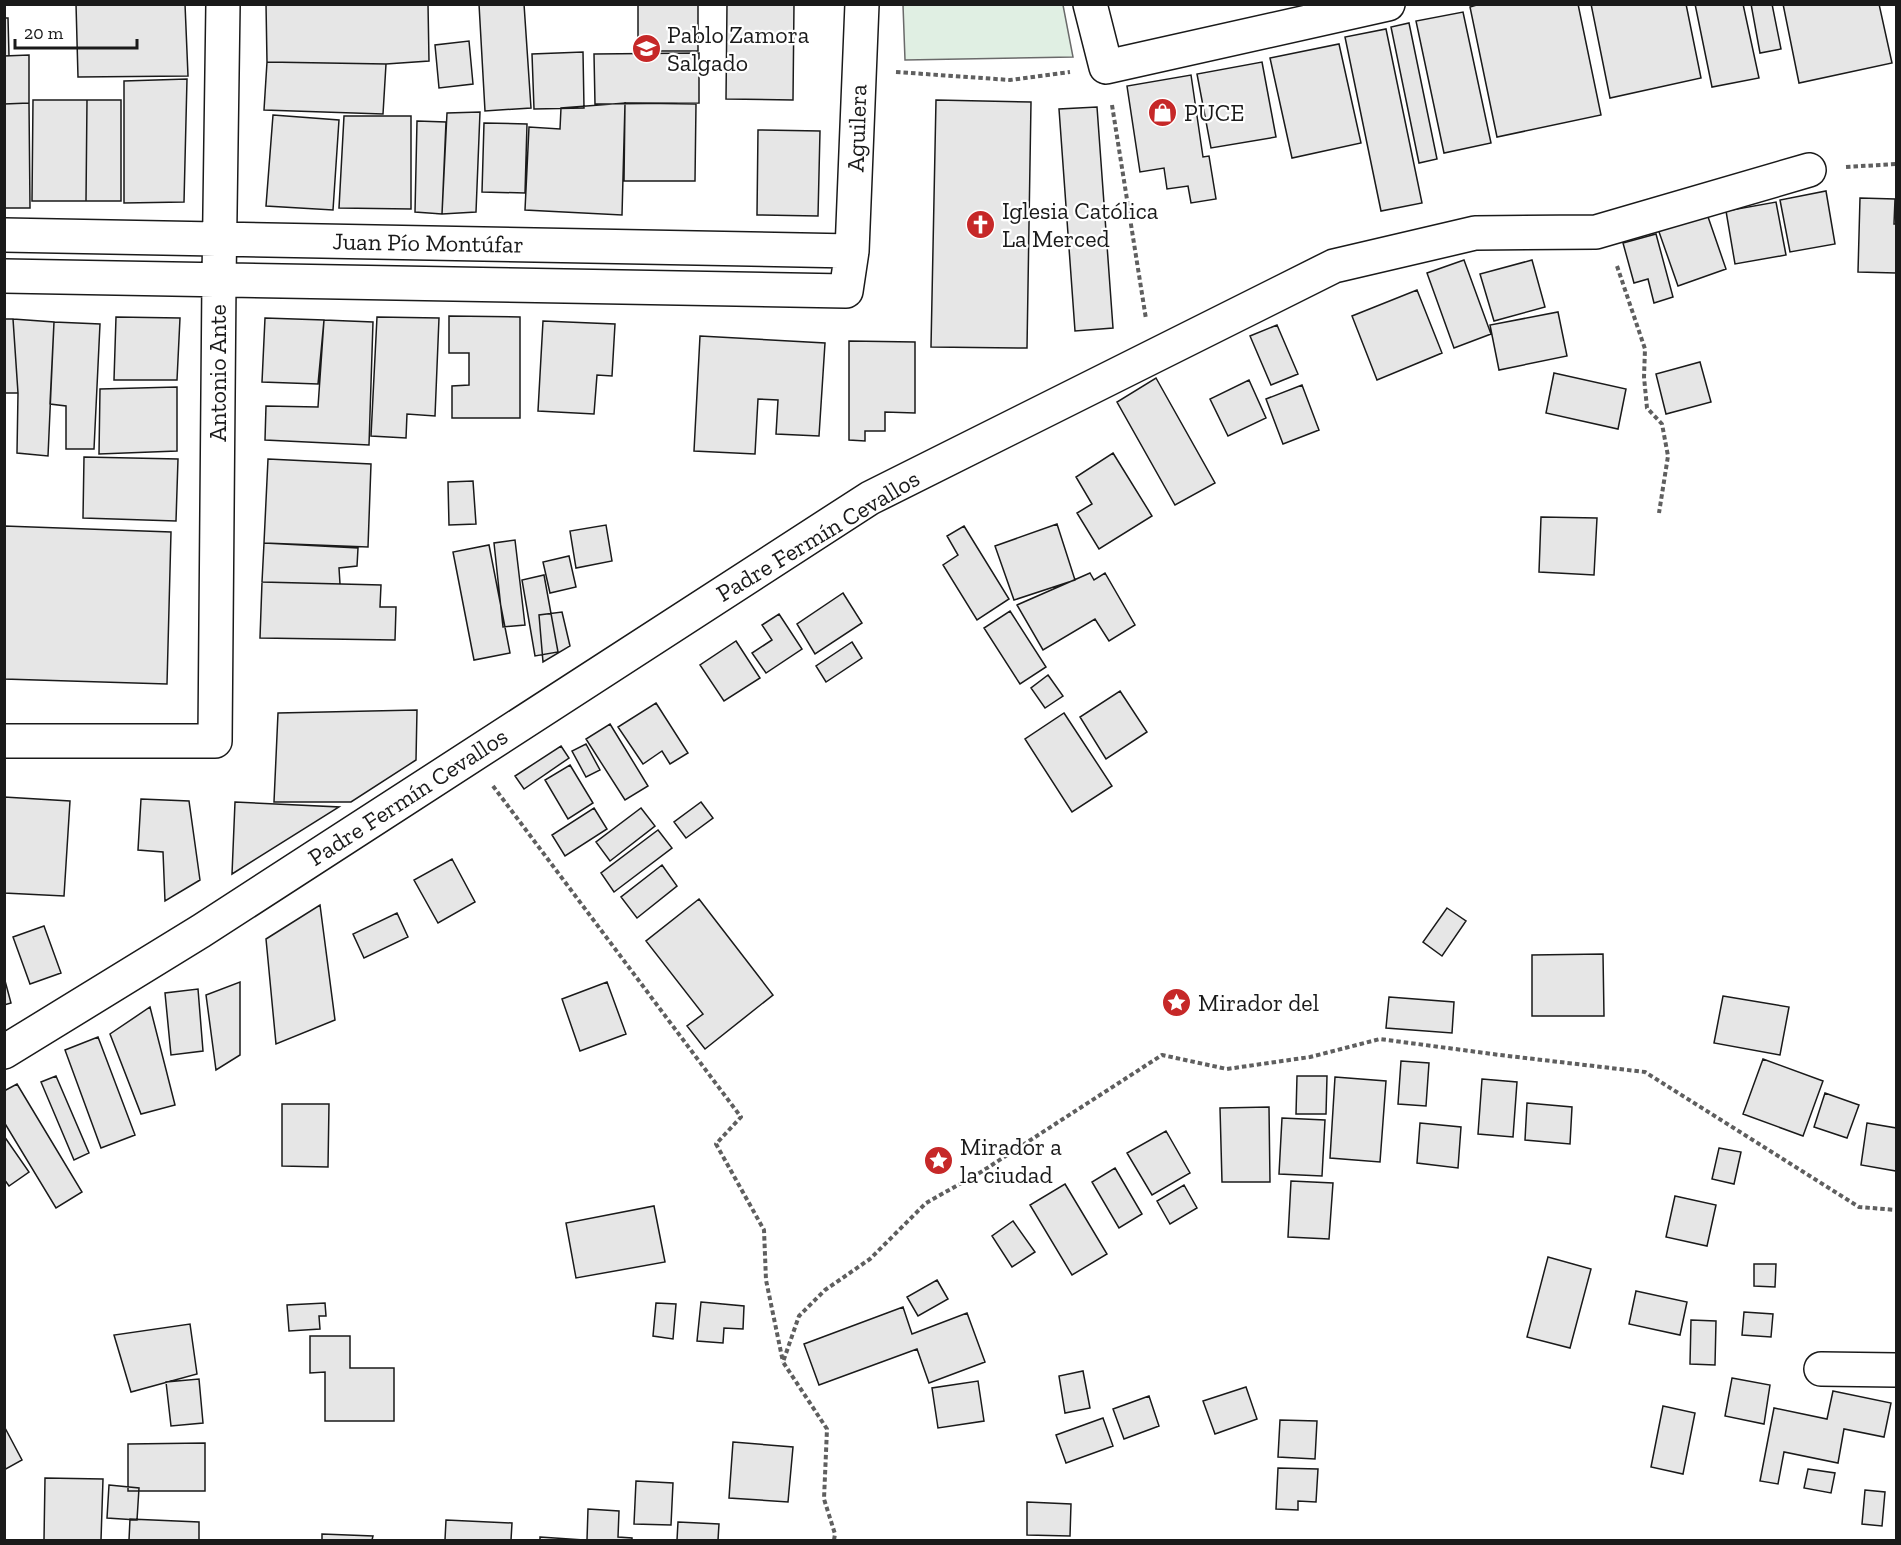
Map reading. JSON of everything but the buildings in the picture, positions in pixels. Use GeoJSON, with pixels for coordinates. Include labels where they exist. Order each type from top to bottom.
{"type":"FeatureCollection","features":[{"type":"Feature","properties":{"kind":"street","name":"Antonio Ante"},"geometry":{"type":"LineString","coordinates":[[4,741],[215,741],[223,4]]}},
{"type":"Feature","properties":{"kind":"street","name":"Aguilera"},"geometry":{"type":"LineString","coordinates":[[846,291],[852,252],[862,4]]}},
{"type":"Feature","properties":{"kind":"street"},"geometry":{"type":"LineString","coordinates":[[1090,4],[1106,67],[1388,4]]}},
{"type":"Feature","properties":{"kind":"street","name":"Padre Fermín Cevallos"},"geometry":{"type":"LineString","coordinates":[[4,1052],[201,931],[870,498],[1334,266],[1475,233],[1596,232],[1809,170]]}},
{"type":"Feature","properties":{"kind":"street","name":"Juan Pío Montúfar"},"geometry":{"type":"LineString","coordinates":[[4,235],[852,252]]}},
{"type":"Feature","properties":{"kind":"street","name":"Juan Pío Montúfar"},"geometry":{"type":"LineString","coordinates":[[4,276],[846,291]]}},
{"type":"Feature","properties":{"kind":"street"},"geometry":{"type":"LineString","coordinates":[[1821,1369],[1896,1370]]}},
{"type":"Feature","properties":{"kind":"path"},"geometry":{"type":"LineString","coordinates":[[859,69],[1010,80],[1106,67],[1152,356]]}},
{"type":"Feature","properties":{"kind":"path"},"geometry":{"type":"LineString","coordinates":[[1809,170],[1896,164]]}},
{"type":"Feature","properties":{"kind":"path"},"geometry":{"type":"LineString","coordinates":[[1596,232],[1615,260],[1646,349],[1644,377],[1647,408],[1662,424],[1668,456],[1659,513]]}},
{"type":"Feature","properties":{"kind":"path"},"geometry":{"type":"LineString","coordinates":[[471,756],[741,1118],[716,1144],[764,1230],[766,1280],[783,1362],[826,1429],[824,1499],[835,1533],[834,1540]]}},
{"type":"Feature","properties":{"kind":"path"},"geometry":{"type":"LineString","coordinates":[[783,1362],[799,1316],[825,1290],[870,1259],[927,1203],[981,1172],[1162,1055],[1227,1069],[1310,1057],[1380,1039],[1645,1072],[1859,1207],[1896,1210]]}},
{"type":"Feature","properties":{"kind":"green space"},"geometry":{"type":"Polygon","coordinates":[[[903,5],[1063,5],[1073,57],[905,60],[903,5]]]}},
{"type":"Feature","properties":{"kind":"place","name":"Pablo Zamora Salgado"},"geometry":{"type":"Point","coordinates":[646,49]}},
{"type":"Feature","properties":{"kind":"place","name":"PUCE"},"geometry":{"type":"Point","coordinates":[1163,113]}},
{"type":"Feature","properties":{"kind":"place","name":"Iglesia Católica La Merced"},"geometry":{"type":"Point","coordinates":[981,225]}},
{"type":"Feature","properties":{"kind":"place","name":"Mirador del"},"geometry":{"type":"Point","coordinates":[1177,1003]}},
{"type":"Feature","properties":{"kind":"place","name":"Mirador a la ciudad"},"geometry":{"type":"Point","coordinates":[939,1161]}}]}
